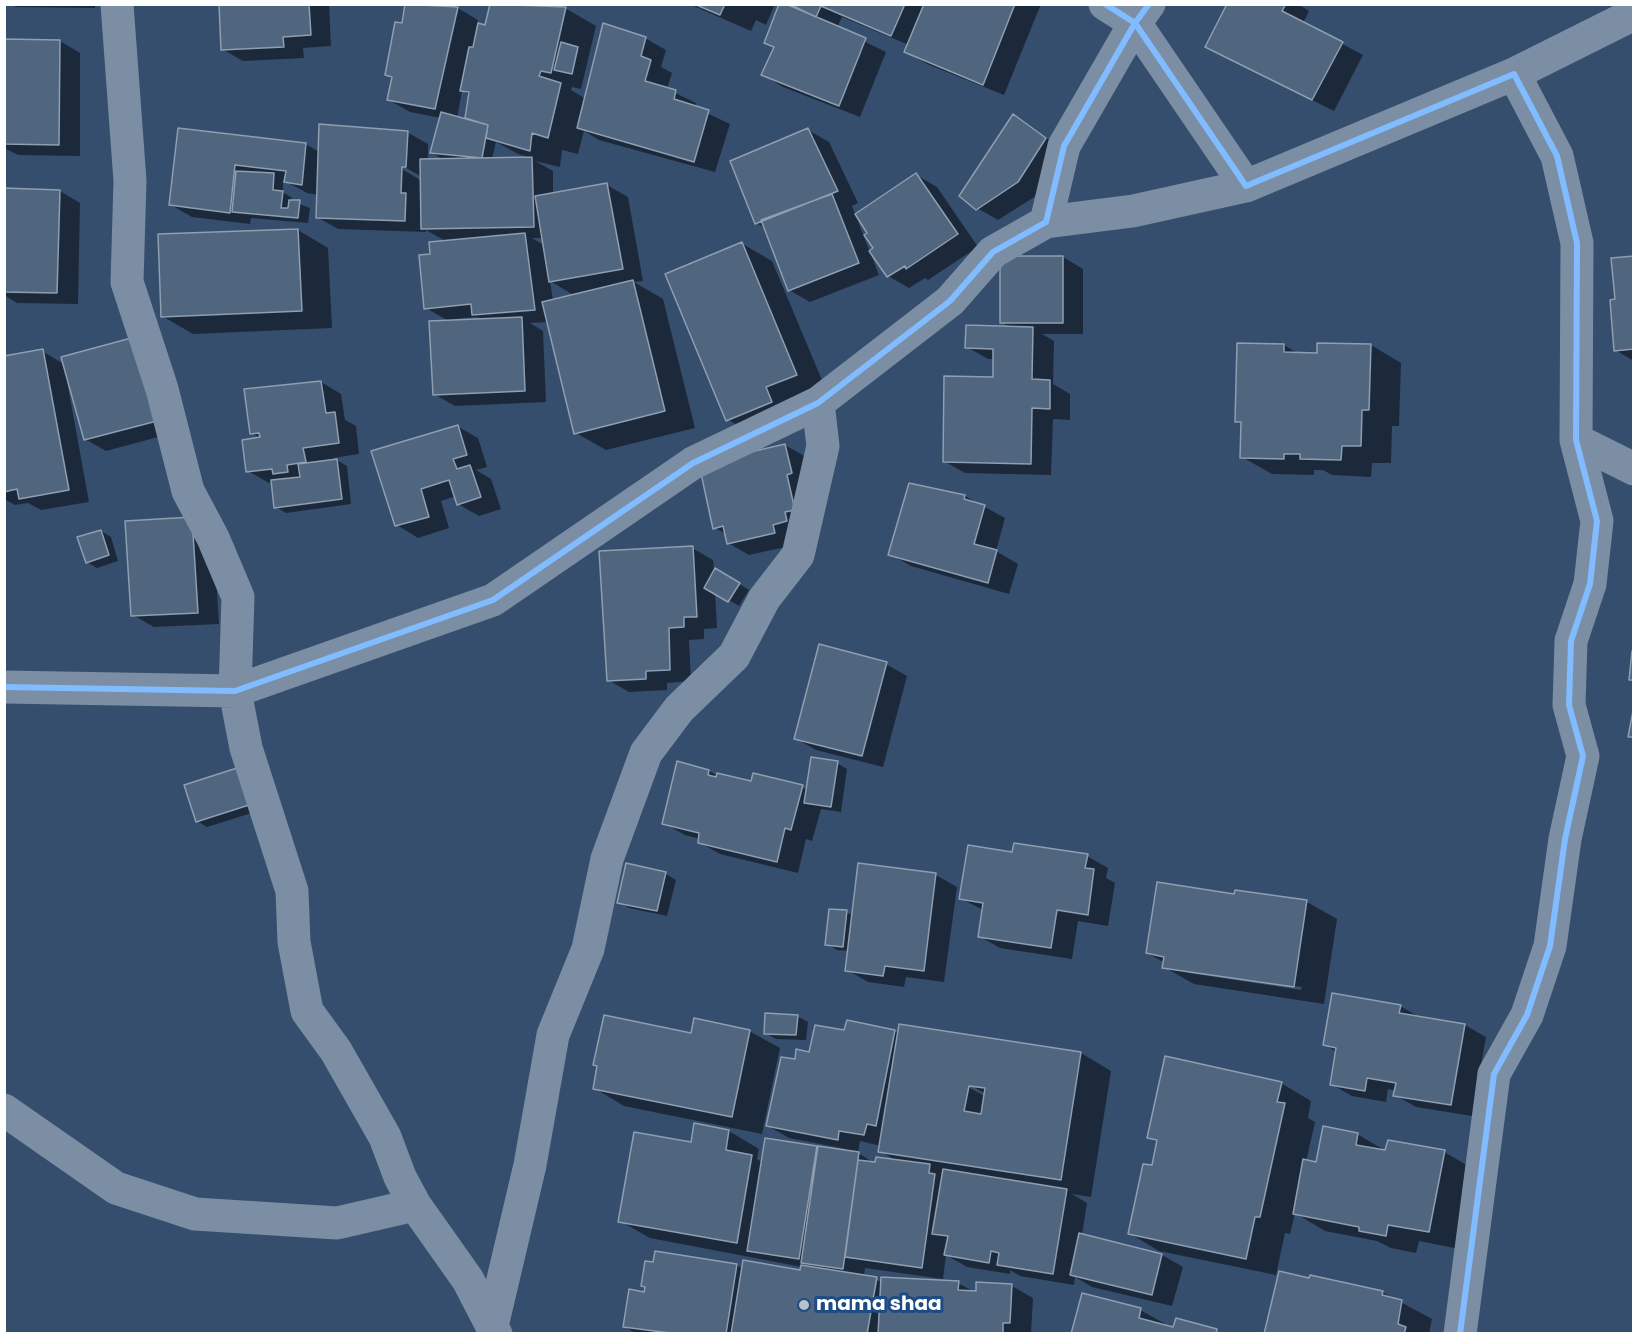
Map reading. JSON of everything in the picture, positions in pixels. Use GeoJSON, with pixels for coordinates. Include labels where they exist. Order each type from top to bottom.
{"type":"FeatureCollection","features":[{"type":"Feature","properties":{"kind":"street"},"geometry":{"type":"LineString","coordinates":[[117,4],[130,181],[127,282],[162,389],[188,491],[213,538],[238,597],[235,691],[246,748],[292,891],[294,942],[307,1011],[336,1051],[385,1137],[400,1177],[415,1205],[468,1280],[494,1330]]}},
{"type":"Feature","properties":{"kind":"street"},"geometry":{"type":"LineString","coordinates":[[1105,4],[1142,14],[1246,186]]}},
{"type":"Feature","properties":{"kind":"street"},"geometry":{"type":"LineString","coordinates":[[1046,222],[1064,146],[1142,14]]}},
{"type":"Feature","properties":{"kind":"street"},"geometry":{"type":"LineString","coordinates":[[4,687],[235,691],[493,600],[693,463],[818,403],[950,301],[993,252],[1046,222],[1133,211],[1246,186],[1514,74],[1634,14]]}},
{"type":"Feature","properties":{"kind":"street"},"geometry":{"type":"LineString","coordinates":[[1460,1334],[1494,1074],[1527,1015],[1550,946],[1565,839],[1583,756],[1569,705],[1571,641],[1590,584],[1597,521],[1576,440],[1577,243],[1557,156],[1514,74]]}},
{"type":"Feature","properties":{"kind":"street"},"geometry":{"type":"LineString","coordinates":[[494,1330],[530,1165],[553,1035],[588,949],[607,859],[646,753],[680,708],[734,656],[764,599],[798,555],[823,446],[818,403]]}},
{"type":"Feature","properties":{"kind":"street"},"geometry":{"type":"LineString","coordinates":[[1576,440],[1634,469]]}},
{"type":"Feature","properties":{"kind":"street"},"geometry":{"type":"LineString","coordinates":[[4,1110],[116,1188],[195,1214],[337,1223],[415,1205]]}},
{"type":"Feature","properties":{"kind":"building"},"geometry":{"type":"Polygon","coordinates":[[[219,4],[309,4],[311,35],[283,37],[284,47],[221,50],[219,4]]]}},
{"type":"Feature","properties":{"kind":"building"},"geometry":{"type":"Polygon","coordinates":[[[405,4],[458,7],[435,109],[387,100],[392,77],[385,75],[395,22],[402,23],[405,4]]]}},
{"type":"Feature","properties":{"kind":"building"},"geometry":{"type":"Polygon","coordinates":[[[490,4],[566,7],[551,73],[541,71],[539,76],[561,83],[548,138],[532,133],[530,151],[486,138],[488,125],[465,118],[469,92],[460,91],[469,47],[473,47],[478,23],[485,25],[490,4]]]}},
{"type":"Feature","properties":{"kind":"building"},"geometry":{"type":"Polygon","coordinates":[[[694,4],[725,4],[720,15],[694,4]]]}},
{"type":"Feature","properties":{"kind":"building"},"geometry":{"type":"Polygon","coordinates":[[[779,4],[786,4],[866,38],[839,106],[761,75],[774,47],[764,43],[779,4]]]}},
{"type":"Feature","properties":{"kind":"building"},"geometry":{"type":"Polygon","coordinates":[[[789,4],[905,4],[891,36],[821,6],[816,17],[789,4]]]}},
{"type":"Feature","properties":{"kind":"building"},"geometry":{"type":"Polygon","coordinates":[[[924,4],[1015,4],[983,85],[904,52],[924,4]]]}},
{"type":"Feature","properties":{"kind":"building"},"geometry":{"type":"Polygon","coordinates":[[[1227,4],[1286,4],[1282,11],[1343,42],[1312,100],[1205,47],[1227,4]]]}},
{"type":"Feature","properties":{"kind":"building"},"geometry":{"type":"Polygon","coordinates":[[[603,23],[646,37],[641,56],[651,60],[645,81],[676,90],[674,99],[709,110],[694,162],[577,128],[603,23]]]}},
{"type":"Feature","properties":{"kind":"building"},"geometry":{"type":"Polygon","coordinates":[[[4,39],[60,40],[59,145],[4,144],[4,39]]]}},
{"type":"Feature","properties":{"kind":"building"},"geometry":{"type":"Polygon","coordinates":[[[561,42],[578,47],[572,74],[554,70],[561,42]]]}},
{"type":"Feature","properties":{"kind":"building"},"geometry":{"type":"Polygon","coordinates":[[[441,112],[488,125],[482,158],[430,153],[441,112]]]}},
{"type":"Feature","properties":{"kind":"building"},"geometry":{"type":"Polygon","coordinates":[[[1013,114],[1046,138],[1018,182],[976,210],[959,196],[1013,114]]]}},
{"type":"Feature","properties":{"kind":"building"},"geometry":{"type":"Polygon","coordinates":[[[319,124],[408,131],[406,167],[402,167],[401,193],[406,193],[405,221],[316,218],[319,124]]]}},
{"type":"Feature","properties":{"kind":"building"},"geometry":{"type":"Polygon","coordinates":[[[178,128],[306,143],[302,185],[284,182],[286,171],[235,165],[230,213],[169,205],[178,128]]]}},
{"type":"Feature","properties":{"kind":"building"},"geometry":{"type":"Polygon","coordinates":[[[808,128],[838,191],[755,224],[730,161],[808,128]]]}},
{"type":"Feature","properties":{"kind":"building"},"geometry":{"type":"Polygon","coordinates":[[[532,157],[534,227],[421,229],[420,159],[532,157]]]}},
{"type":"Feature","properties":{"kind":"building"},"geometry":{"type":"Polygon","coordinates":[[[236,171],[274,173],[273,190],[283,191],[281,208],[288,208],[289,200],[300,200],[298,218],[232,212],[236,171]]]}},
{"type":"Feature","properties":{"kind":"building"},"geometry":{"type":"Polygon","coordinates":[[[916,173],[958,234],[906,269],[905,266],[887,277],[869,251],[873,248],[864,235],[867,233],[855,214],[916,173]]]}},
{"type":"Feature","properties":{"kind":"building"},"geometry":{"type":"Polygon","coordinates":[[[607,183],[623,269],[549,282],[535,196],[607,183]]]}},
{"type":"Feature","properties":{"kind":"building"},"geometry":{"type":"Polygon","coordinates":[[[4,188],[60,190],[57,293],[4,292],[4,188]]]}},
{"type":"Feature","properties":{"kind":"building"},"geometry":{"type":"Polygon","coordinates":[[[832,194],[859,263],[788,291],[761,220],[832,194]]]}},
{"type":"Feature","properties":{"kind":"building"},"geometry":{"type":"Polygon","coordinates":[[[298,229],[302,311],[161,317],[158,234],[298,229]]]}},
{"type":"Feature","properties":{"kind":"building"},"geometry":{"type":"Polygon","coordinates":[[[525,233],[535,310],[472,315],[471,304],[424,309],[419,255],[430,254],[429,242],[525,233]]]}},
{"type":"Feature","properties":{"kind":"building"},"geometry":{"type":"Polygon","coordinates":[[[742,242],[797,375],[766,387],[772,402],[726,421],[665,274],[742,242]]]}},
{"type":"Feature","properties":{"kind":"building"},"geometry":{"type":"Polygon","coordinates":[[[1000,256],[1063,256],[1063,323],[1000,323],[1000,256]]]}},
{"type":"Feature","properties":{"kind":"building"},"geometry":{"type":"Polygon","coordinates":[[[1634,256],[1634,349],[1614,351],[1610,300],[1615,299],[1611,258],[1634,256]]]}},
{"type":"Feature","properties":{"kind":"building"},"geometry":{"type":"Polygon","coordinates":[[[633,280],[665,411],[574,434],[542,302],[633,280]]]}},
{"type":"Feature","properties":{"kind":"building"},"geometry":{"type":"Polygon","coordinates":[[[522,317],[525,391],[433,395],[429,321],[522,317]]]}},
{"type":"Feature","properties":{"kind":"building"},"geometry":{"type":"Polygon","coordinates":[[[966,325],[1033,327],[1032,379],[1050,380],[1050,409],[1032,408],[1031,464],[943,462],[944,376],[993,377],[993,349],[965,348],[966,325]]]}},
{"type":"Feature","properties":{"kind":"building"},"geometry":{"type":"Polygon","coordinates":[[[135,337],[157,421],[84,440],[61,357],[135,337]]]}},
{"type":"Feature","properties":{"kind":"building"},"geometry":{"type":"Polygon","coordinates":[[[1237,343],[1284,344],[1284,352],[1317,353],[1317,343],[1371,344],[1369,410],[1362,410],[1361,446],[1342,446],[1341,460],[1300,459],[1300,454],[1284,454],[1284,459],[1240,458],[1241,422],[1235,422],[1237,343]]]}},
{"type":"Feature","properties":{"kind":"building"},"geometry":{"type":"Polygon","coordinates":[[[43,349],[69,490],[19,499],[17,489],[4,492],[4,356],[43,349]]]}},
{"type":"Feature","properties":{"kind":"building"},"geometry":{"type":"Polygon","coordinates":[[[321,381],[326,413],[335,412],[339,443],[303,448],[306,462],[287,465],[288,472],[273,474],[272,469],[246,472],[242,440],[260,437],[259,433],[250,434],[244,389],[321,381]]]}},
{"type":"Feature","properties":{"kind":"building"},"geometry":{"type":"Polygon","coordinates":[[[458,425],[467,455],[453,459],[457,469],[470,465],[481,497],[457,505],[449,480],[421,489],[429,517],[395,526],[371,451],[458,425]]]}},
{"type":"Feature","properties":{"kind":"building"},"geometry":{"type":"Polygon","coordinates":[[[785,444],[792,473],[787,475],[795,510],[785,512],[787,521],[773,525],[775,533],[727,544],[723,526],[713,529],[699,464],[785,444]]]}},
{"type":"Feature","properties":{"kind":"building"},"geometry":{"type":"Polygon","coordinates":[[[337,459],[342,499],[274,508],[271,480],[300,477],[298,464],[337,459]]]}},
{"type":"Feature","properties":{"kind":"building"},"geometry":{"type":"Polygon","coordinates":[[[909,483],[965,495],[964,499],[985,505],[974,544],[997,550],[988,583],[888,555],[909,483]]]}},
{"type":"Feature","properties":{"kind":"building"},"geometry":{"type":"Polygon","coordinates":[[[192,517],[198,613],[131,616],[125,521],[192,517]]]}},
{"type":"Feature","properties":{"kind":"building"},"geometry":{"type":"Polygon","coordinates":[[[101,530],[109,555],[86,563],[77,537],[101,530]]]}},
{"type":"Feature","properties":{"kind":"building"},"geometry":{"type":"Polygon","coordinates":[[[693,546],[697,617],[684,617],[684,627],[669,628],[670,670],[646,671],[646,679],[607,681],[599,551],[693,546]]]}},
{"type":"Feature","properties":{"kind":"building"},"geometry":{"type":"Polygon","coordinates":[[[715,568],[740,583],[728,602],[704,588],[715,568]]]}},
{"type":"Feature","properties":{"kind":"building"},"geometry":{"type":"Polygon","coordinates":[[[819,644],[887,662],[862,756],[794,739],[819,644]]]}},
{"type":"Feature","properties":{"kind":"building"},"geometry":{"type":"Polygon","coordinates":[[[1632,651],[1634,680],[1629,680],[1632,651]]]}},
{"type":"Feature","properties":{"kind":"building"},"geometry":{"type":"Polygon","coordinates":[[[1634,706],[1634,737],[1628,737],[1634,706]]]}},
{"type":"Feature","properties":{"kind":"building"},"geometry":{"type":"Polygon","coordinates":[[[811,757],[838,761],[831,807],[804,803],[811,757]]]}},
{"type":"Feature","properties":{"kind":"building"},"geometry":{"type":"Polygon","coordinates":[[[677,761],[709,770],[708,775],[716,777],[717,773],[751,781],[753,773],[803,785],[791,830],[785,828],[777,862],[698,843],[699,833],[662,824],[677,761]]]}},
{"type":"Feature","properties":{"kind":"building"},"geometry":{"type":"Polygon","coordinates":[[[237,768],[249,805],[196,822],[184,785],[237,768]]]}},
{"type":"Feature","properties":{"kind":"building"},"geometry":{"type":"Polygon","coordinates":[[[1014,843],[1088,854],[1085,868],[1094,869],[1088,915],[1057,910],[1051,948],[978,937],[983,903],[959,899],[968,845],[1012,852],[1014,843]]]}},
{"type":"Feature","properties":{"kind":"building"},"geometry":{"type":"Polygon","coordinates":[[[626,863],[666,872],[657,911],[617,903],[626,863]]]}},
{"type":"Feature","properties":{"kind":"building"},"geometry":{"type":"Polygon","coordinates":[[[858,863],[936,873],[924,971],[885,966],[883,976],[845,971],[858,863]]]}},
{"type":"Feature","properties":{"kind":"building"},"geometry":{"type":"Polygon","coordinates":[[[1157,882],[1234,894],[1235,890],[1307,900],[1294,987],[1162,968],[1164,957],[1146,953],[1157,882]]]}},
{"type":"Feature","properties":{"kind":"building"},"geometry":{"type":"Polygon","coordinates":[[[829,909],[847,910],[843,947],[825,945],[829,909]]]}},
{"type":"Feature","properties":{"kind":"building"},"geometry":{"type":"Polygon","coordinates":[[[1332,993],[1401,1005],[1399,1013],[1465,1024],[1451,1105],[1393,1096],[1396,1083],[1367,1078],[1365,1091],[1330,1085],[1336,1048],[1323,1045],[1332,993]]]}},
{"type":"Feature","properties":{"kind":"building"},"geometry":{"type":"Polygon","coordinates":[[[765,1013],[798,1015],[796,1035],[764,1034],[765,1013]]]}},
{"type":"Feature","properties":{"kind":"building"},"geometry":{"type":"Polygon","coordinates":[[[604,1015],[691,1033],[694,1018],[750,1030],[732,1117],[593,1089],[597,1066],[593,1065],[604,1015]]]}},
{"type":"Feature","properties":{"kind":"building"},"geometry":{"type":"Polygon","coordinates":[[[847,1020],[895,1030],[876,1126],[867,1124],[864,1135],[839,1131],[838,1140],[766,1126],[781,1057],[795,1059],[796,1049],[809,1052],[815,1025],[844,1030],[847,1020]]]}},
{"type":"Feature","properties":{"kind":"building"},"geometry":{"type":"Polygon","coordinates":[[[899,1024],[1081,1052],[1061,1180],[878,1152],[899,1024]],[[969,1086],[964,1111],[981,1114],[985,1088],[969,1086]]]}},
{"type":"Feature","properties":{"kind":"building"},"geometry":{"type":"Polygon","coordinates":[[[1165,1056],[1282,1082],[1277,1102],[1285,1103],[1260,1217],[1255,1217],[1246,1259],[1128,1234],[1143,1164],[1152,1165],[1157,1140],[1147,1138],[1165,1056]]]}},
{"type":"Feature","properties":{"kind":"building"},"geometry":{"type":"Polygon","coordinates":[[[694,1123],[729,1130],[726,1150],[752,1155],[737,1243],[618,1222],[634,1132],[691,1142],[694,1123]]]}},
{"type":"Feature","properties":{"kind":"building"},"geometry":{"type":"Polygon","coordinates":[[[1323,1126],[1358,1133],[1356,1145],[1385,1150],[1388,1140],[1445,1150],[1429,1232],[1388,1225],[1386,1236],[1359,1231],[1359,1227],[1293,1214],[1303,1159],[1316,1162],[1323,1126]]]}},
{"type":"Feature","properties":{"kind":"building"},"geometry":{"type":"Polygon","coordinates":[[[765,1138],[817,1146],[799,1259],[747,1251],[765,1138]]]}},
{"type":"Feature","properties":{"kind":"building"},"geometry":{"type":"Polygon","coordinates":[[[818,1146],[859,1152],[843,1269],[801,1263],[818,1146]]]}},
{"type":"Feature","properties":{"kind":"building"},"geometry":{"type":"Polygon","coordinates":[[[876,1157],[930,1164],[929,1173],[935,1174],[922,1268],[845,1257],[858,1160],[875,1162],[876,1157]]]}},
{"type":"Feature","properties":{"kind":"building"},"geometry":{"type":"Polygon","coordinates":[[[943,1169],[1067,1189],[1053,1274],[997,1265],[999,1253],[991,1251],[989,1263],[944,1255],[948,1236],[932,1234],[943,1169]]]}},
{"type":"Feature","properties":{"kind":"building"},"geometry":{"type":"Polygon","coordinates":[[[1079,1233],[1162,1254],[1152,1295],[1070,1275],[1079,1233]]]}},
{"type":"Feature","properties":{"kind":"building"},"geometry":{"type":"Polygon","coordinates":[[[655,1251],[737,1264],[726,1334],[678,1334],[623,1327],[629,1289],[644,1292],[645,1287],[641,1286],[645,1261],[653,1262],[655,1251]]]}},
{"type":"Feature","properties":{"kind":"building","name":"mama shaa"},"geometry":{"type":"Polygon","coordinates":[[[743,1260],[800,1270],[801,1265],[877,1277],[867,1334],[731,1334],[743,1260]]]}},
{"type":"Feature","properties":{"kind":"building"},"geometry":{"type":"Polygon","coordinates":[[[1279,1271],[1309,1278],[1310,1275],[1383,1291],[1382,1295],[1402,1300],[1398,1324],[1406,1327],[1404,1334],[1264,1334],[1279,1271]]]}},
{"type":"Feature","properties":{"kind":"building"},"geometry":{"type":"Polygon","coordinates":[[[881,1277],[959,1281],[958,1290],[976,1291],[976,1282],[1012,1284],[1010,1323],[1003,1323],[1003,1334],[878,1334],[881,1277]]]}},
{"type":"Feature","properties":{"kind":"building"},"geometry":{"type":"Polygon","coordinates":[[[1082,1293],[1141,1308],[1139,1318],[1173,1327],[1176,1318],[1217,1329],[1216,1334],[1071,1334],[1082,1293]]]}},
{"type":"Feature","properties":{"kind":"cycle path"},"geometry":{"type":"LineString","coordinates":[[1105,4],[1135,23],[1246,186],[1514,74],[1557,156],[1577,243],[1576,440],[1597,521],[1590,584],[1571,641],[1569,705],[1583,756],[1565,839],[1550,946],[1527,1015],[1494,1074],[1460,1334]]}},
{"type":"Feature","properties":{"kind":"cycle path"},"geometry":{"type":"LineString","coordinates":[[4,687],[235,691],[493,600],[693,463],[818,403],[950,301],[993,252],[1046,222],[1064,146],[1135,23],[1149,4]]}},
{"type":"Feature","properties":{"kind":"place","name":"mama shaa"},"geometry":{"type":"Point","coordinates":[804,1305]}}]}
